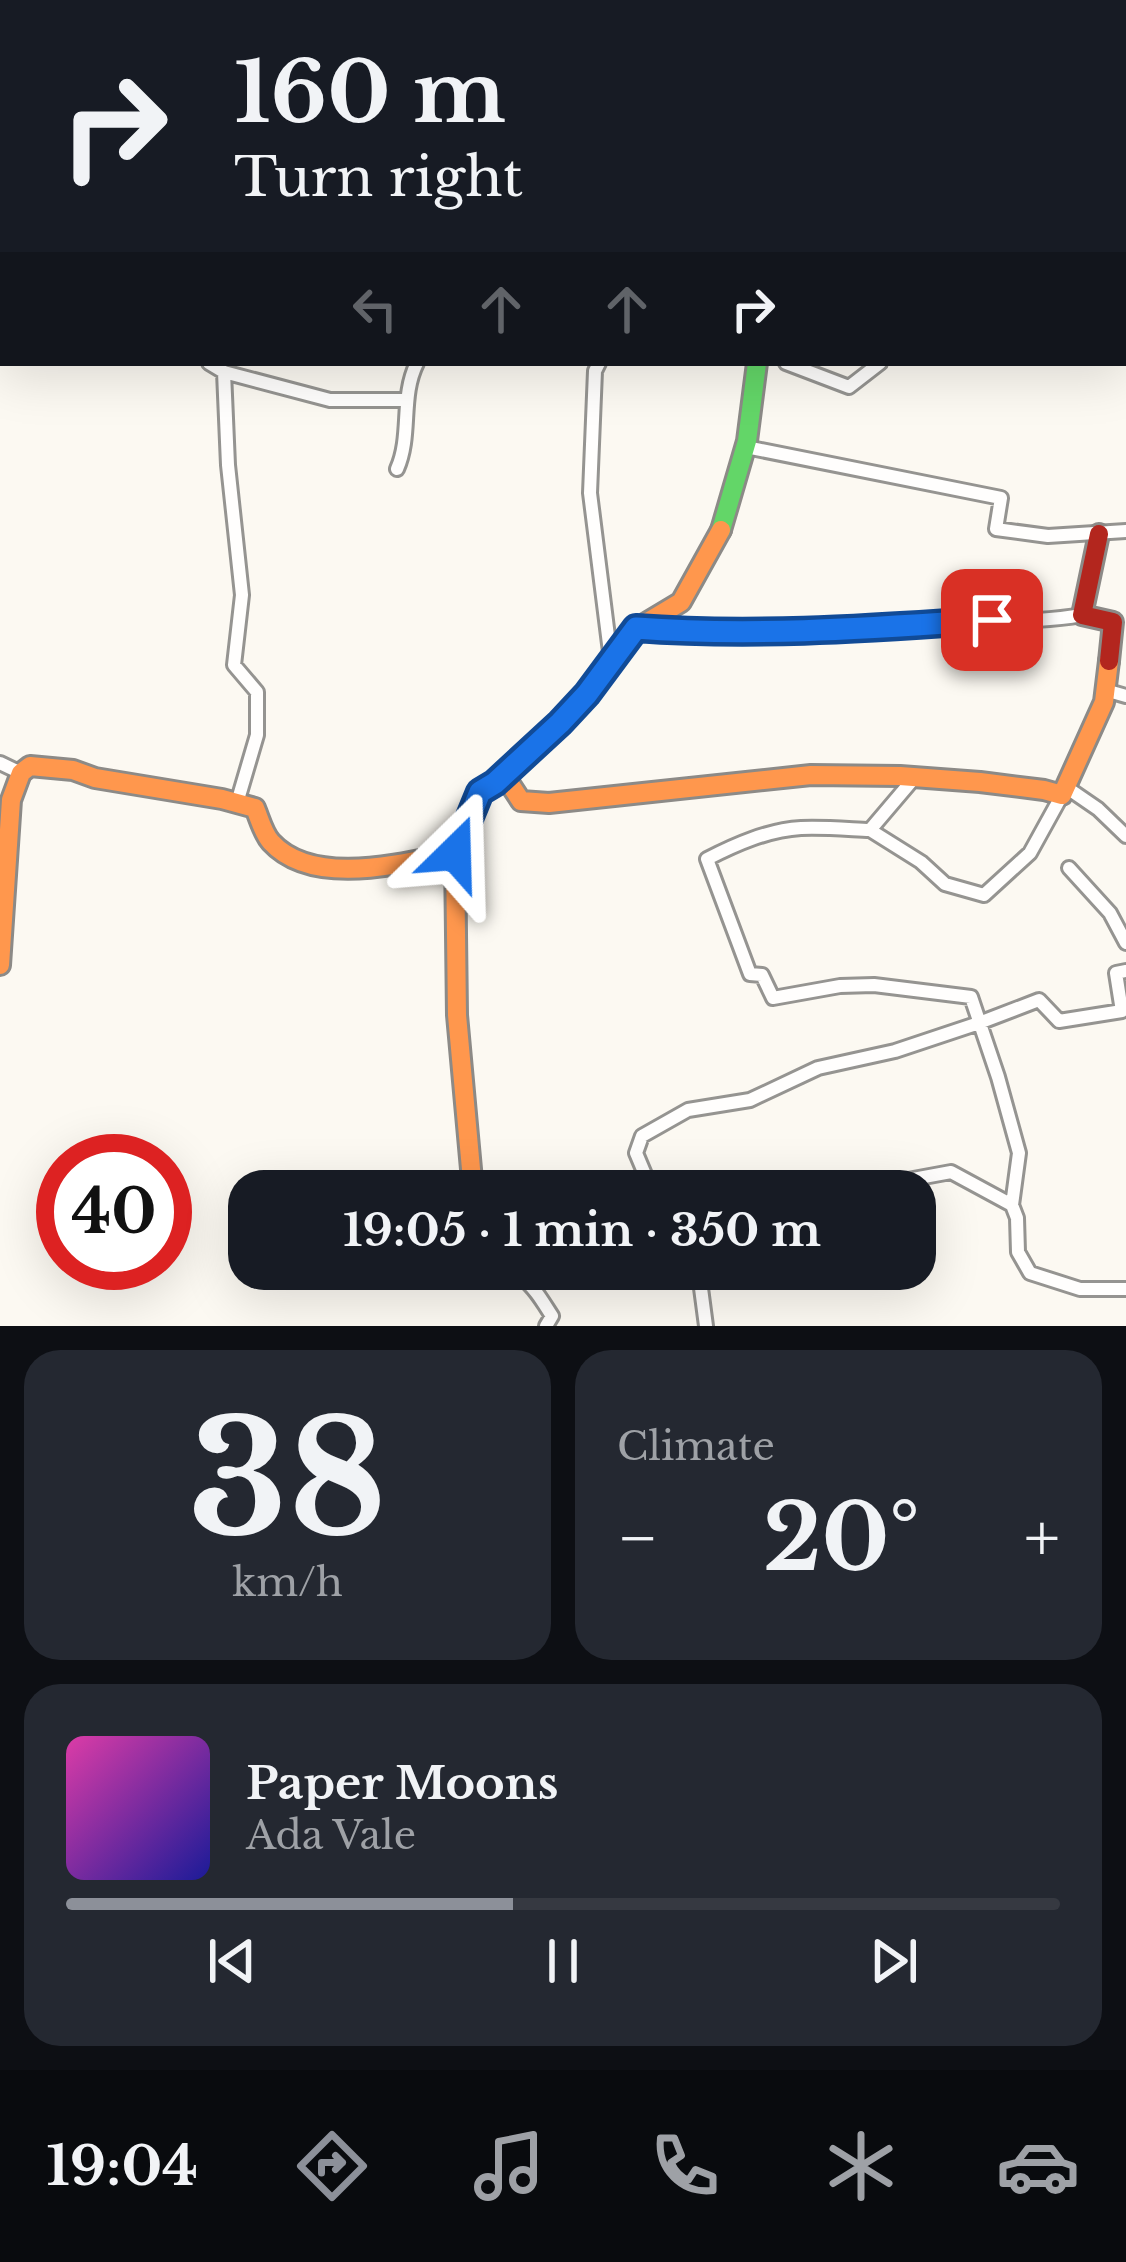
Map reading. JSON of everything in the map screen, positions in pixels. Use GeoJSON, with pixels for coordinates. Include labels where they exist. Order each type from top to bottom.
{"type":"FeatureCollection","features":[{"type":"Feature","properties":{"kind":"street"},"geometry":{"type":"LineString","coordinates":[[214,366],[330,400],[406,400]]}},
{"type":"Feature","properties":{"kind":"street"},"geometry":{"type":"LineString","coordinates":[[397,470],[409,383],[416,366]]}},
{"type":"Feature","properties":{"kind":"street"},"geometry":{"type":"LineString","coordinates":[[471,1170],[457,1016],[455,853],[480,792],[560,723],[636,628],[681,602],[722,529],[746,446],[757,366]]}},
{"type":"Feature","properties":{"kind":"street"},"geometry":{"type":"LineString","coordinates":[[793,366],[849,387],[876,366]]}},
{"type":"Feature","properties":{"kind":"street"},"geometry":{"type":"LineString","coordinates":[[597,367],[590,493],[611,661]]}},
{"type":"Feature","properties":{"kind":"street"},"geometry":{"type":"LineString","coordinates":[[224,372],[242,595],[233,664],[257,692],[257,735],[237,803]]}},
{"type":"Feature","properties":{"kind":"street"},"geometry":{"type":"LineString","coordinates":[[746,446],[1001,498],[996,529],[1048,536],[1126,531]]}},
{"type":"Feature","properties":{"kind":"street"},"geometry":{"type":"LineString","coordinates":[[1082,615],[1099,534]]}},
{"type":"Feature","properties":{"kind":"street"},"geometry":{"type":"LineString","coordinates":[[636,628],[849,631],[1082,615],[1113,622],[1104,703],[1064,791],[1030,854],[984,896],[945,884],[921,862],[870,830],[777,831],[707,859],[750,974],[762,975],[773,998],[874,985],[971,997],[1019,1153],[1012,1205],[1018,1252],[1030,1273],[1080,1289],[1126,1289]]}},
{"type":"Feature","properties":{"kind":"street"},"geometry":{"type":"LineString","coordinates":[[1105,690],[1126,696]]}},
{"type":"Feature","properties":{"kind":"street"},"geometry":{"type":"LineString","coordinates":[[0,763],[21,773]]}},
{"type":"Feature","properties":{"kind":"street"},"geometry":{"type":"LineString","coordinates":[[0,965],[11,800],[21,773],[30,766],[73,770],[255,808],[272,844],[298,862],[354,868],[455,853]]}},
{"type":"Feature","properties":{"kind":"street"},"geometry":{"type":"LineString","coordinates":[[504,775],[521,801],[548,803],[811,775],[915,777],[1064,791],[1098,809],[1126,836]]}},
{"type":"Feature","properties":{"kind":"street"},"geometry":{"type":"LineString","coordinates":[[870,830],[915,777]]}},
{"type":"Feature","properties":{"kind":"street"},"geometry":{"type":"LineString","coordinates":[[1069,868],[1110,913],[1126,943]]}},
{"type":"Feature","properties":{"kind":"street"},"geometry":{"type":"LineString","coordinates":[[643,1170],[636,1153],[642,1136],[688,1111],[750,1100],[818,1068],[895,1051],[1039,1000],[1059,1021],[1122,1011],[1116,973],[1126,970]]}},
{"type":"Feature","properties":{"kind":"street"},"geometry":{"type":"LineString","coordinates":[[936,1175],[951,1172],[1012,1205]]}},
{"type":"Feature","properties":{"kind":"street"},"geometry":{"type":"LineString","coordinates":[[535,1290],[552,1316],[547,1326]]}},
{"type":"Feature","properties":{"kind":"street"},"geometry":{"type":"LineString","coordinates":[[702,1290],[706,1326]]}},
{"type":"Feature","properties":{"kind":"traffic: fast"},"geometry":{"type":"LineString","coordinates":[[721,530],[747,441],[757,366]]}},
{"type":"Feature","properties":{"kind":"traffic: slow"},"geometry":{"type":"LineString","coordinates":[[471,1170],[457,1015],[455,853],[480,792],[560,723],[636,629],[681,602],[721,530]]}},
{"type":"Feature","properties":{"kind":"traffic: slow"},"geometry":{"type":"LineString","coordinates":[[504,775],[521,801],[549,803],[811,775],[980,782],[1062,795],[1104,702],[1109,661]]}},
{"type":"Feature","properties":{"kind":"traffic: slow"},"geometry":{"type":"LineString","coordinates":[[0,965],[11,800],[21,773],[30,766],[73,770],[255,808],[271,842],[310,865],[359,868],[455,853]]}},
{"type":"Feature","properties":{"kind":"traffic: jam"},"geometry":{"type":"LineString","coordinates":[[1099,534],[1082,615],[1113,622],[1109,661]]}},
{"type":"Feature","properties":{"kind":"route"},"geometry":{"type":"LineString","coordinates":[[455,853],[480,792],[560,723],[636,628],[816,632],[992,620]]}}]}
